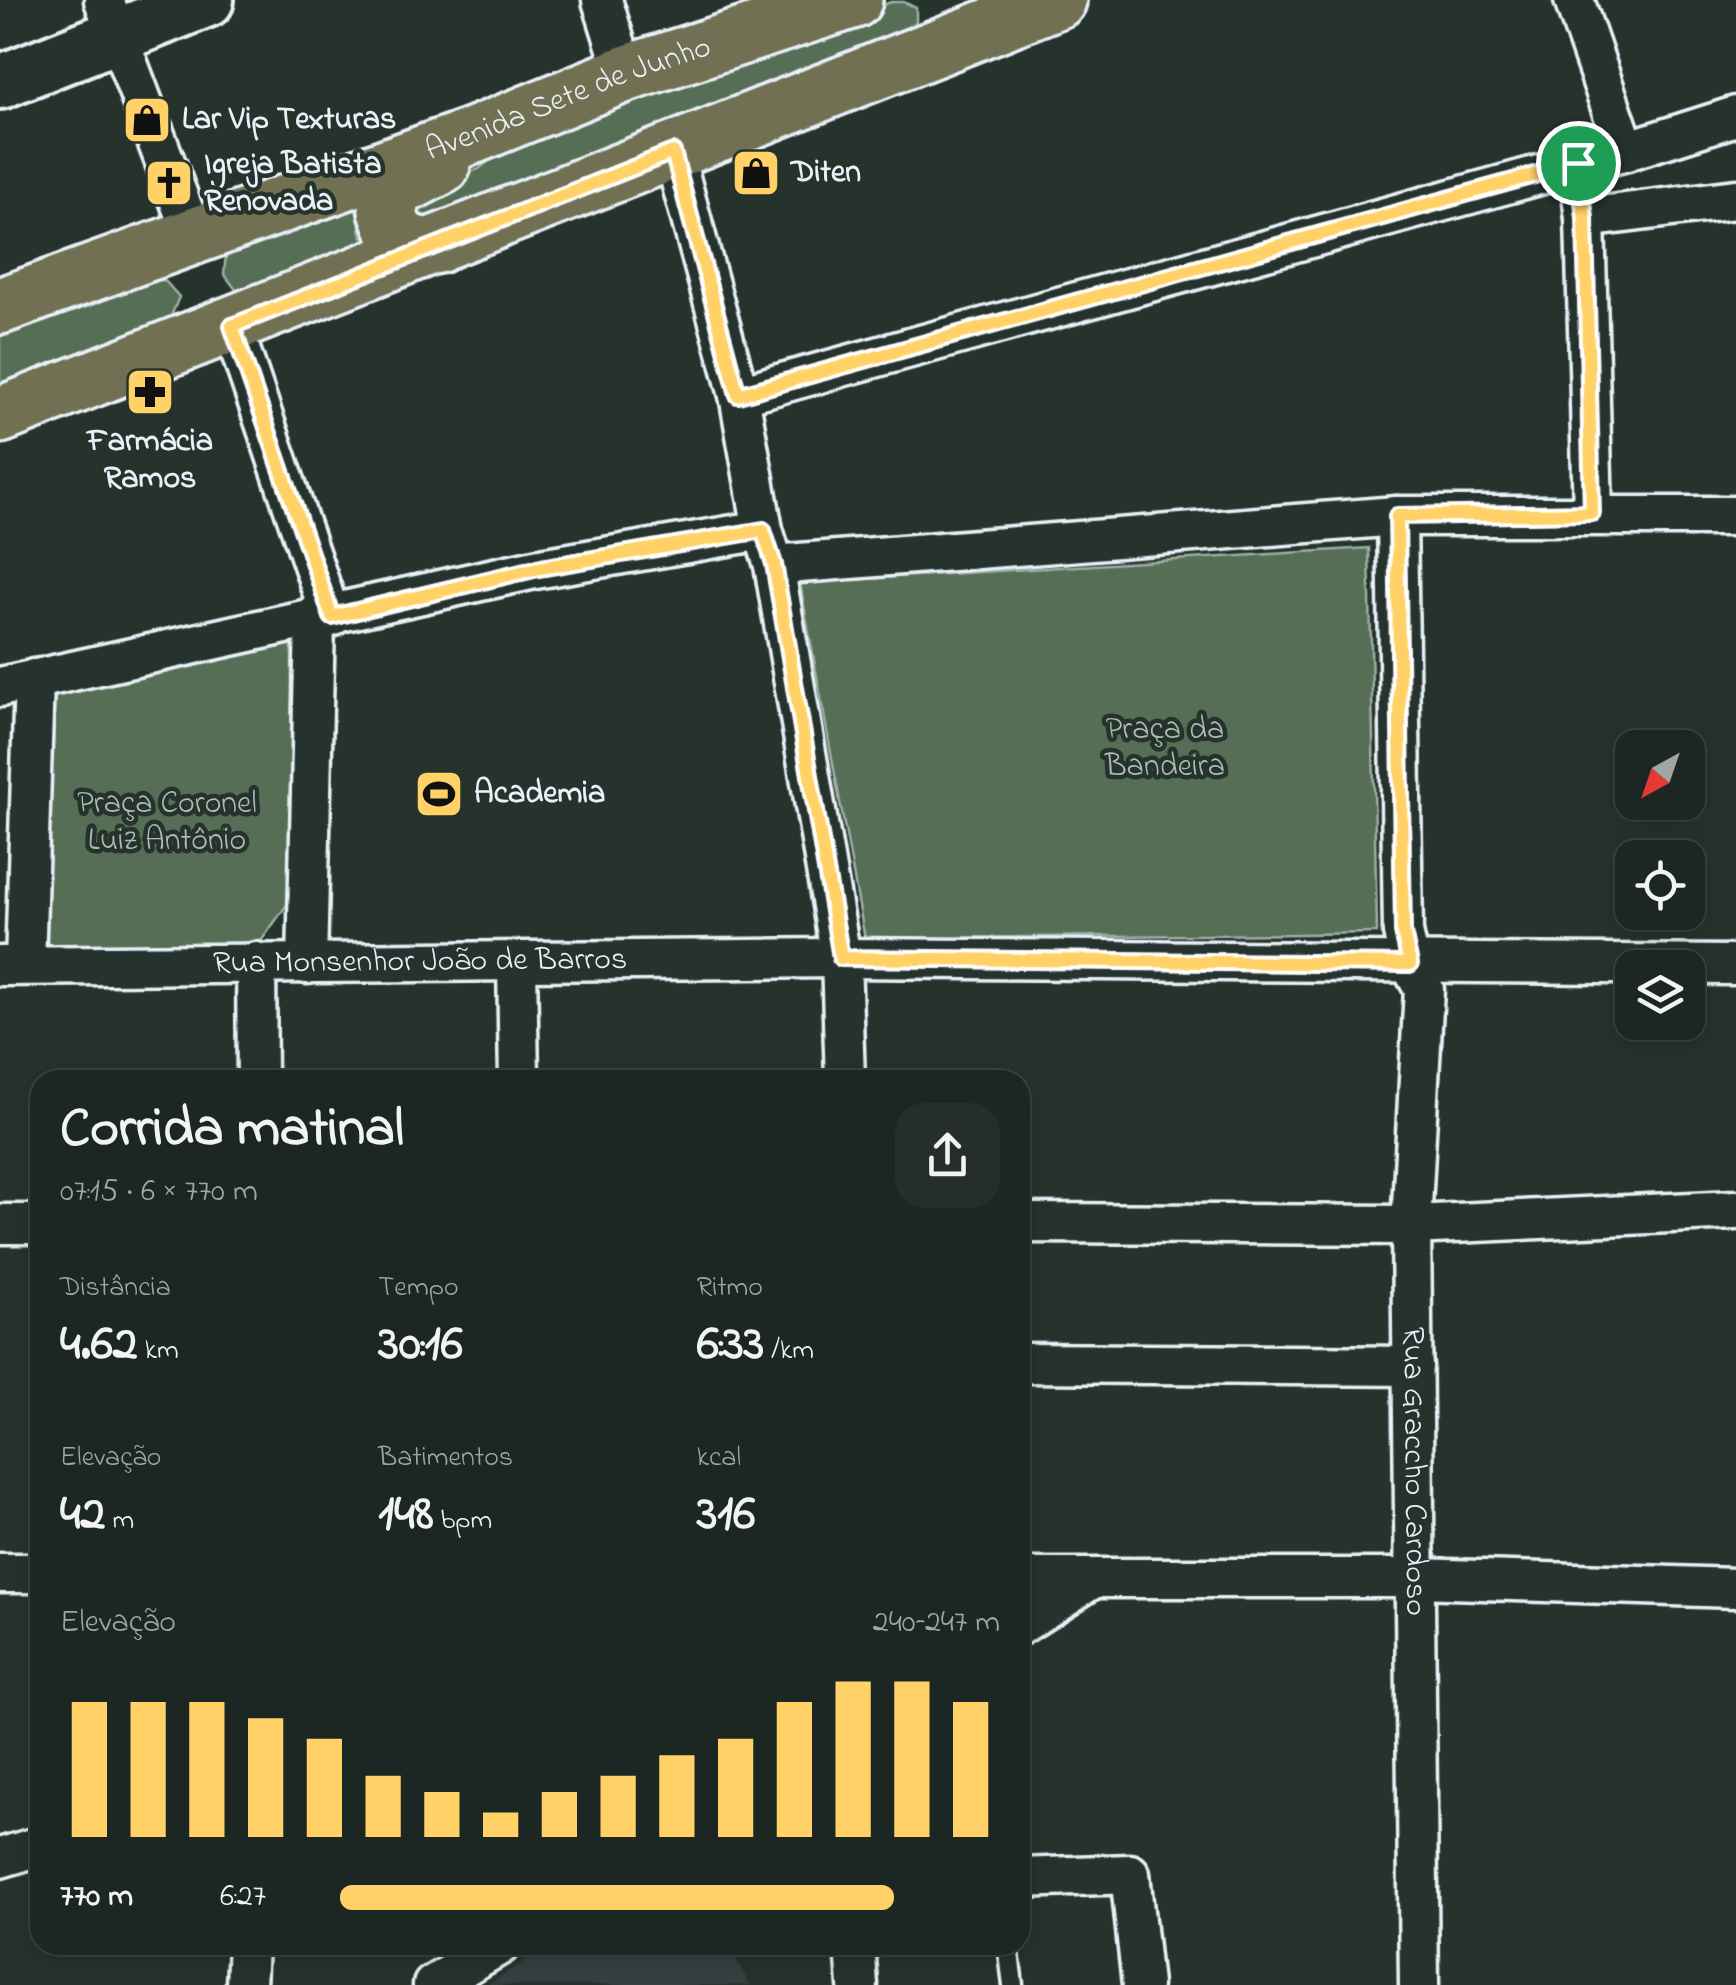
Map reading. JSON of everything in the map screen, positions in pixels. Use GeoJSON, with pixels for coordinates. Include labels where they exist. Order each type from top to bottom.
{"type":"FeatureCollection","features":[{"type":"Feature","properties":{"kind":"main road","name":"Avenida Sete de Junho"},"geometry":{"type":"LineString","coordinates":[[0,306],[472,136],[626,74],[854,0]]}},
{"type":"Feature","properties":{"kind":"main road"},"geometry":{"type":"LineString","coordinates":[[879,71],[923,36],[931,22],[930,0]]}},
{"type":"Feature","properties":{"kind":"main road"},"geometry":{"type":"LineString","coordinates":[[0,415],[1058,0]]}},
{"type":"Feature","properties":{"kind":"main road"},"geometry":{"type":"LineString","coordinates":[[438,244],[418,246],[398,236],[388,222],[387,202],[404,184],[448,162],[472,136]]}},
{"type":"Feature","properties":{"kind":"street"},"geometry":{"type":"LineString","coordinates":[[0,82],[111,19],[207,0]]}},
{"type":"Feature","properties":{"kind":"street"},"geometry":{"type":"LineString","coordinates":[[602,0],[626,74]]}},
{"type":"Feature","properties":{"kind":"street"},"geometry":{"type":"LineString","coordinates":[[1574,0],[1626,151]]}},
{"type":"Feature","properties":{"kind":"street"},"geometry":{"type":"LineString","coordinates":[[111,19],[193,236]]}},
{"type":"Feature","properties":{"kind":"street"},"geometry":{"type":"LineString","coordinates":[[738,395],[1626,151],[1736,116]]}},
{"type":"Feature","properties":{"kind":"street"},"geometry":{"type":"LineString","coordinates":[[673,152],[738,395],[769,547],[841,958],[845,1070]]}},
{"type":"Feature","properties":{"kind":"street"},"geometry":{"type":"LineString","coordinates":[[1578,163],[1585,218],[1592,513]]}},
{"type":"Feature","properties":{"kind":"street"},"geometry":{"type":"LineString","coordinates":[[1585,218],[1736,199]]}},
{"type":"Feature","properties":{"kind":"street"},"geometry":{"type":"LineString","coordinates":[[232,326],[323,619],[306,964]]}},
{"type":"Feature","properties":{"kind":"street"},"geometry":{"type":"LineString","coordinates":[[1397,516],[1403,932],[1410,964]]}},
{"type":"Feature","properties":{"kind":"street"},"geometry":{"type":"LineString","coordinates":[[12,966],[17,683],[323,619],[534,569],[769,547],[1397,516],[1736,516]]}},
{"type":"Feature","properties":{"kind":"street"},"geometry":{"type":"LineString","coordinates":[[841,958],[1736,965]]}},
{"type":"Feature","properties":{"kind":"street","name":"Rua Monsenhor João de Barros"},"geometry":{"type":"LineString","coordinates":[[12,966],[841,958]]}},
{"type":"Feature","properties":{"kind":"street"},"geometry":{"type":"LineString","coordinates":[[256,962],[256,1070]]}},
{"type":"Feature","properties":{"kind":"street"},"geometry":{"type":"LineString","coordinates":[[516,964],[519,1070]]}},
{"type":"Feature","properties":{"kind":"street","name":"Rua Graccho Cardoso"},"geometry":{"type":"LineString","coordinates":[[1410,964],[1424,988],[1412,1225],[1419,1985]]}},
{"type":"Feature","properties":{"kind":"street"},"geometry":{"type":"LineString","coordinates":[[1030,1223],[1412,1225],[1736,1210]]}},
{"type":"Feature","properties":{"kind":"street"},"geometry":{"type":"LineString","coordinates":[[0,1224],[30,1224]]}},
{"type":"Feature","properties":{"kind":"street"},"geometry":{"type":"LineString","coordinates":[[1030,1363],[1413,1366]]}},
{"type":"Feature","properties":{"kind":"street"},"geometry":{"type":"LineString","coordinates":[[0,1572],[30,1572]]}},
{"type":"Feature","properties":{"kind":"street"},"geometry":{"type":"LineString","coordinates":[[1030,1578],[1416,1578],[1736,1588]]}},
{"type":"Feature","properties":{"kind":"street"},"geometry":{"type":"LineString","coordinates":[[1030,1619],[1089,1581]]}},
{"type":"Feature","properties":{"kind":"street"},"geometry":{"type":"LineString","coordinates":[[0,1858],[30,1849]]}},
{"type":"Feature","properties":{"kind":"street"},"geometry":{"type":"LineString","coordinates":[[1030,1878],[1130,1874],[1142,1985]]}},
{"type":"Feature","properties":{"kind":"street"},"geometry":{"type":"LineString","coordinates":[[246,1985],[248,1955]]}},
{"type":"Feature","properties":{"kind":"street"},"geometry":{"type":"LineString","coordinates":[[433,1985],[483,1955]]}},
{"type":"Feature","properties":{"kind":"street"},"geometry":{"type":"LineString","coordinates":[[856,1955],[858,1985]]}},
{"type":"Feature","properties":{"kind":"lane"},"geometry":{"type":"LineString","coordinates":[[1009,1955],[1013,1985]]}},
{"type":"Feature","properties":{"kind":"shaded area"},"geometry":{"type":"Polygon","coordinates":[[[534,1955],[734,1955],[750,1985],[487,1985],[534,1955]]]}},
{"type":"Feature","properties":{"kind":"green space"},"geometry":{"type":"Polygon","coordinates":[[[891,2],[904,2],[916,8],[916,24],[911,33],[425,236],[404,198],[479,169],[512,143],[891,2]]]}},
{"type":"Feature","properties":{"kind":"green space"},"geometry":{"type":"Polygon","coordinates":[[[353,196],[366,254],[254,297],[237,291],[224,274],[226,254],[237,239],[353,196]]]}},
{"type":"Feature","properties":{"kind":"green space"},"geometry":{"type":"Polygon","coordinates":[[[151,275],[166,282],[179,297],[166,328],[0,397],[0,324],[151,275]]]}},
{"type":"Feature","properties":{"kind":"green space","name":"Praça da Bandeira"},"geometry":{"type":"Polygon","coordinates":[[[1369,548],[1377,933],[865,939],[800,583],[1369,548]]]}},
{"type":"Feature","properties":{"kind":"green space","name":"Praça Coronel Luiz Antônio"},"geometry":{"type":"Polygon","coordinates":[[[292,640],[291,899],[254,951],[43,954],[42,817],[53,690],[292,640]]]}},
{"type":"Feature","properties":{"kind":"place","name":"Lar Vip Texturas"},"geometry":{"type":"Point","coordinates":[147,120]}},
{"type":"Feature","properties":{"kind":"place","name":"Diten"},"geometry":{"type":"Point","coordinates":[756,173]}},
{"type":"Feature","properties":{"kind":"place","name":"Igreja Batista Renovada"},"geometry":{"type":"Point","coordinates":[169,183]}},
{"type":"Feature","properties":{"kind":"place","name":"Farmácia Ramos"},"geometry":{"type":"Point","coordinates":[150,392]}},
{"type":"Feature","properties":{"kind":"place","name":"Academia"},"geometry":{"type":"Point","coordinates":[439,794]}},
{"type":"Feature","properties":{"kind":"route"},"geometry":{"type":"LineString","coordinates":[[673,152],[738,395],[1578,163],[1585,218],[1592,513],[1397,516],[1403,932],[1410,964],[841,958],[774,564],[763,530],[534,569],[332,617],[232,326],[673,152]]}}]}
